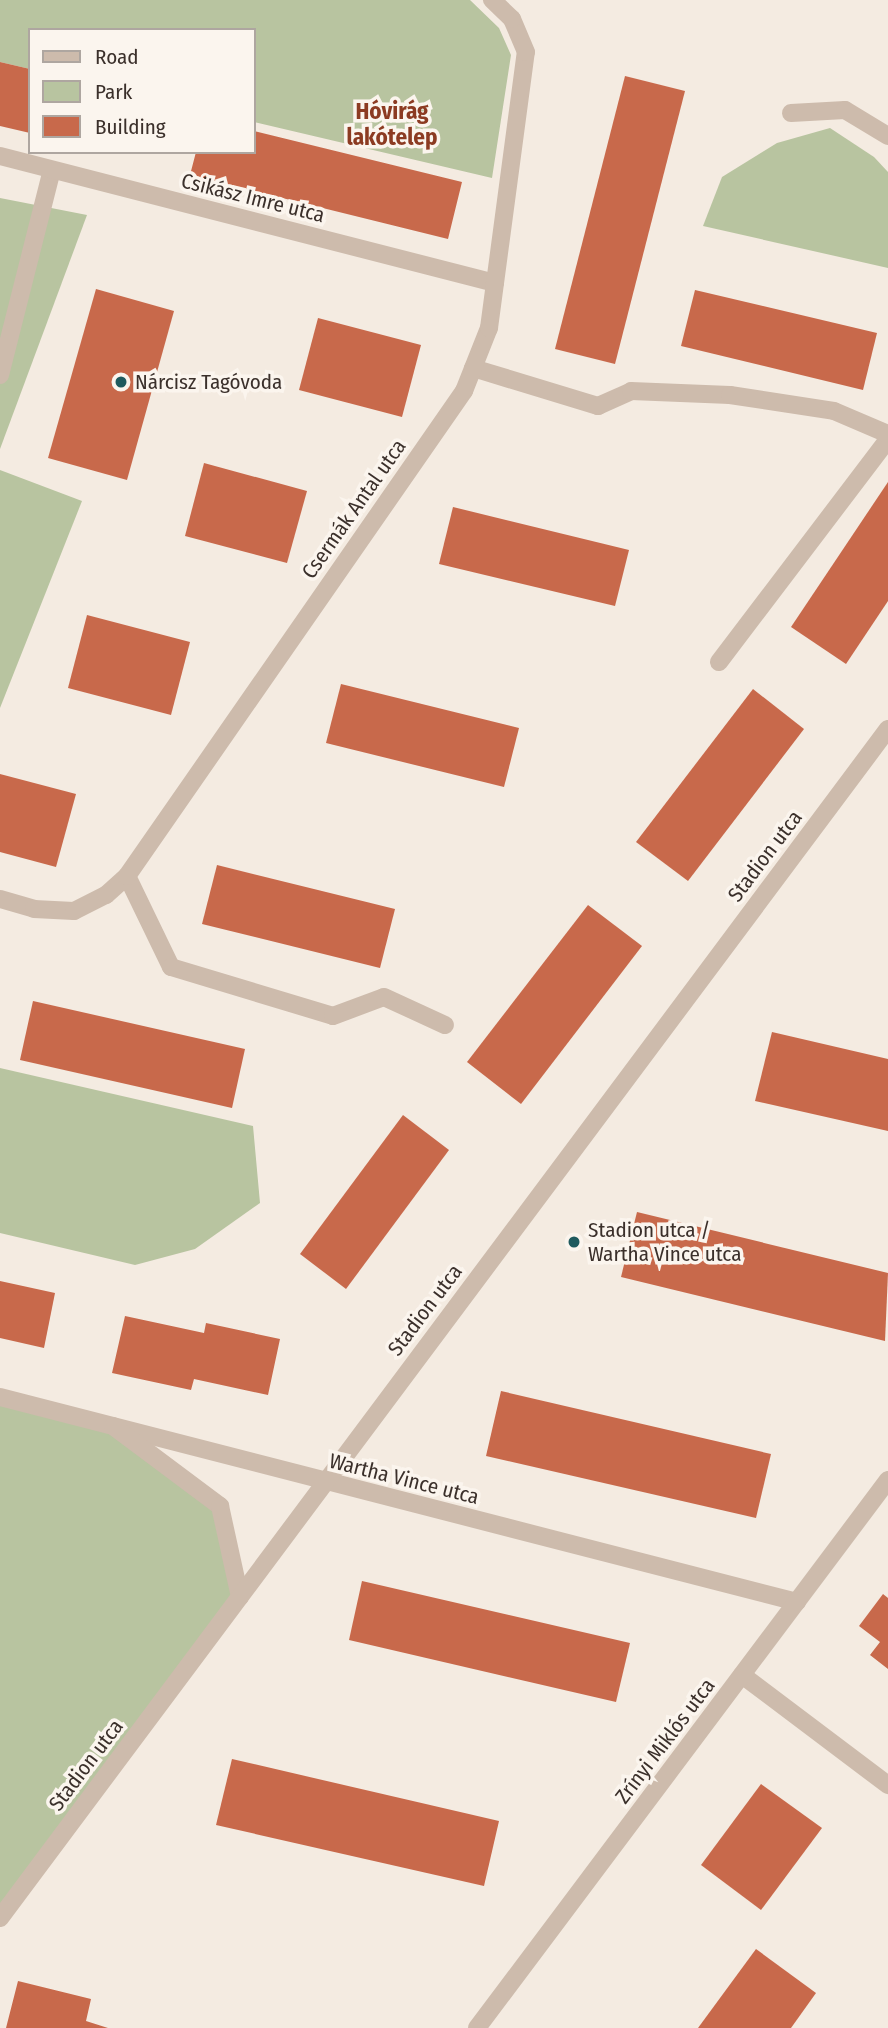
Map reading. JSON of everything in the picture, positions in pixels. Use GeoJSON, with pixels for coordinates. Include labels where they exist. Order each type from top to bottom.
{"type":"FeatureCollection","features":[{"type":"Feature","properties":{"kind":"street","name":"Csermák Antal utca"},"geometry":{"type":"LineString","coordinates":[[0,899],[34,909],[74,911],[106,895],[127,876],[464,391],[489,328],[526,52],[512,19],[492,0]]}},
{"type":"Feature","properties":{"kind":"street"},"geometry":{"type":"LineString","coordinates":[[791,113],[845,110],[888,136]]}},
{"type":"Feature","properties":{"kind":"street","name":"Csikász Imre utca"},"geometry":{"type":"LineString","coordinates":[[0,156],[495,283]]}},
{"type":"Feature","properties":{"kind":"street"},"geometry":{"type":"LineString","coordinates":[[0,375],[52,170]]}},
{"type":"Feature","properties":{"kind":"street"},"geometry":{"type":"LineString","coordinates":[[473,368],[598,406],[631,391],[730,395],[834,411],[888,436],[719,662]]}},
{"type":"Feature","properties":{"kind":"street","name":"Stadion utca"},"geometry":{"type":"LineString","coordinates":[[0,1918],[888,729]]}},
{"type":"Feature","properties":{"kind":"street"},"geometry":{"type":"LineString","coordinates":[[127,876],[171,967],[333,1016],[384,997],[445,1025]]}},
{"type":"Feature","properties":{"kind":"street","name":"Wartha Vince utca"},"geometry":{"type":"LineString","coordinates":[[0,1397],[324,1483],[797,1602]]}},
{"type":"Feature","properties":{"kind":"street"},"geometry":{"type":"LineString","coordinates":[[113,1426],[220,1506],[240,1597]]}},
{"type":"Feature","properties":{"kind":"street","name":"Zrínyi Miklós utca"},"geometry":{"type":"LineString","coordinates":[[477,2028],[888,1480]]}},
{"type":"Feature","properties":{"kind":"street"},"geometry":{"type":"LineString","coordinates":[[743,1675],[888,1785]]}},
{"type":"Feature","properties":{"kind":"green space"},"geometry":{"type":"Polygon","coordinates":[[[0,0],[470,0],[499,28],[511,55],[492,178],[256,122],[256,28],[28,28],[28,69],[0,62],[0,0]]]}},
{"type":"Feature","properties":{"kind":"green space"},"geometry":{"type":"Polygon","coordinates":[[[830,128],[874,157],[888,172],[888,268],[703,226],[722,177],[777,143],[830,128]]]}},
{"type":"Feature","properties":{"kind":"green space"},"geometry":{"type":"Polygon","coordinates":[[[0,198],[87,215],[0,449],[0,198]]]}},
{"type":"Feature","properties":{"kind":"green space"},"geometry":{"type":"Polygon","coordinates":[[[0,470],[82,501],[0,708],[0,470]]]}},
{"type":"Feature","properties":{"kind":"green space"},"geometry":{"type":"Polygon","coordinates":[[[0,1068],[253,1126],[260,1203],[195,1249],[135,1265],[0,1233],[0,1068]]]}},
{"type":"Feature","properties":{"kind":"green space"},"geometry":{"type":"Polygon","coordinates":[[[0,1397],[113,1426],[220,1506],[240,1597],[0,1918],[0,1397]]]}},
{"type":"Feature","properties":{"kind":"building"},"geometry":{"type":"Polygon","coordinates":[[[0,62],[28,69],[28,133],[0,126],[0,62]]]}},
{"type":"Feature","properties":{"kind":"building"},"geometry":{"type":"Polygon","coordinates":[[[625,76],[685,91],[615,364],[555,349],[625,76]]]}},
{"type":"Feature","properties":{"kind":"building"},"geometry":{"type":"Polygon","coordinates":[[[256,131],[462,182],[448,239],[190,175],[195,154],[256,154],[256,131]]]}},
{"type":"Feature","properties":{"kind":"building"},"geometry":{"type":"Polygon","coordinates":[[[96,289],[174,311],[127,480],[48,458],[96,289]]]}},
{"type":"Feature","properties":{"kind":"building"},"geometry":{"type":"Polygon","coordinates":[[[695,290],[877,333],[863,390],[681,346],[695,290]]]}},
{"type":"Feature","properties":{"kind":"building"},"geometry":{"type":"Polygon","coordinates":[[[318,318],[421,345],[402,417],[299,390],[318,318]]]}},
{"type":"Feature","properties":{"kind":"building"},"geometry":{"type":"Polygon","coordinates":[[[204,463],[307,491],[287,563],[185,536],[204,463]]]}},
{"type":"Feature","properties":{"kind":"building"},"geometry":{"type":"Polygon","coordinates":[[[888,482],[888,601],[846,664],[791,627],[888,482]]]}},
{"type":"Feature","properties":{"kind":"building"},"geometry":{"type":"Polygon","coordinates":[[[453,507],[629,550],[615,606],[439,564],[453,507]]]}},
{"type":"Feature","properties":{"kind":"building"},"geometry":{"type":"Polygon","coordinates":[[[87,615],[190,642],[171,715],[68,688],[87,615]]]}},
{"type":"Feature","properties":{"kind":"building"},"geometry":{"type":"Polygon","coordinates":[[[341,684],[519,728],[504,787],[326,743],[341,684]]]}},
{"type":"Feature","properties":{"kind":"building"},"geometry":{"type":"Polygon","coordinates":[[[753,689],[804,729],[688,881],[636,842],[753,689]]]}},
{"type":"Feature","properties":{"kind":"building"},"geometry":{"type":"Polygon","coordinates":[[[0,774],[76,794],[56,867],[0,852],[0,774]]]}},
{"type":"Feature","properties":{"kind":"building"},"geometry":{"type":"Polygon","coordinates":[[[217,865],[395,909],[380,968],[202,924],[217,865]]]}},
{"type":"Feature","properties":{"kind":"building"},"geometry":{"type":"Polygon","coordinates":[[[588,905],[642,946],[521,1104],[467,1062],[588,905]]]}},
{"type":"Feature","properties":{"kind":"building"},"geometry":{"type":"Polygon","coordinates":[[[33,1001],[245,1049],[232,1108],[20,1060],[33,1001]]]}},
{"type":"Feature","properties":{"kind":"building"},"geometry":{"type":"Polygon","coordinates":[[[772,1032],[888,1059],[888,1131],[755,1101],[772,1032]]]}},
{"type":"Feature","properties":{"kind":"building"},"geometry":{"type":"Polygon","coordinates":[[[403,1115],[449,1150],[346,1289],[300,1254],[403,1115]]]}},
{"type":"Feature","properties":{"kind":"building"},"geometry":{"type":"Polygon","coordinates":[[[637,1212],[888,1273],[885,1341],[621,1277],[637,1212]]]}},
{"type":"Feature","properties":{"kind":"building"},"geometry":{"type":"Polygon","coordinates":[[[0,1281],[55,1293],[44,1348],[0,1338],[0,1281]]]}},
{"type":"Feature","properties":{"kind":"building"},"geometry":{"type":"Polygon","coordinates":[[[125,1316],[204,1333],[206,1323],[280,1339],[268,1395],[194,1379],[191,1390],[112,1373],[125,1316]]]}},
{"type":"Feature","properties":{"kind":"building"},"geometry":{"type":"Polygon","coordinates":[[[501,1391],[771,1454],[756,1518],[486,1456],[501,1391]]]}},
{"type":"Feature","properties":{"kind":"building"},"geometry":{"type":"Polygon","coordinates":[[[362,1581],[630,1643],[616,1702],[349,1640],[362,1581]]]}},
{"type":"Feature","properties":{"kind":"building"},"geometry":{"type":"Polygon","coordinates":[[[883,1594],[888,1598],[888,1669],[870,1655],[880,1642],[859,1626],[883,1594]]]}},
{"type":"Feature","properties":{"kind":"building"},"geometry":{"type":"Polygon","coordinates":[[[232,1759],[499,1821],[484,1886],[216,1825],[232,1759]]]}},
{"type":"Feature","properties":{"kind":"building"},"geometry":{"type":"Polygon","coordinates":[[[761,1784],[822,1828],[761,1910],[701,1865],[761,1784]]]}},
{"type":"Feature","properties":{"kind":"building"},"geometry":{"type":"Polygon","coordinates":[[[756,1949],[816,1993],[791,2028],[698,2028],[756,1949]]]}},
{"type":"Feature","properties":{"kind":"building"},"geometry":{"type":"Polygon","coordinates":[[[18,1981],[91,1999],[86,2021],[108,2028],[6,2028],[18,1981]]]}},
{"type":"Feature","properties":{"kind":"place","name":"Nárcisz Tagóvoda"},"geometry":{"type":"Point","coordinates":[121,382]}},
{"type":"Feature","properties":{"kind":"place","name":"Stadion utca / Wartha Vince utca"},"geometry":{"type":"Point","coordinates":[574,1242]}},
{"type":"Feature","properties":{"kind":"district","name":"Hóvirág lakótelep"},"geometry":{"type":"Point","coordinates":[392,124]}}]}
